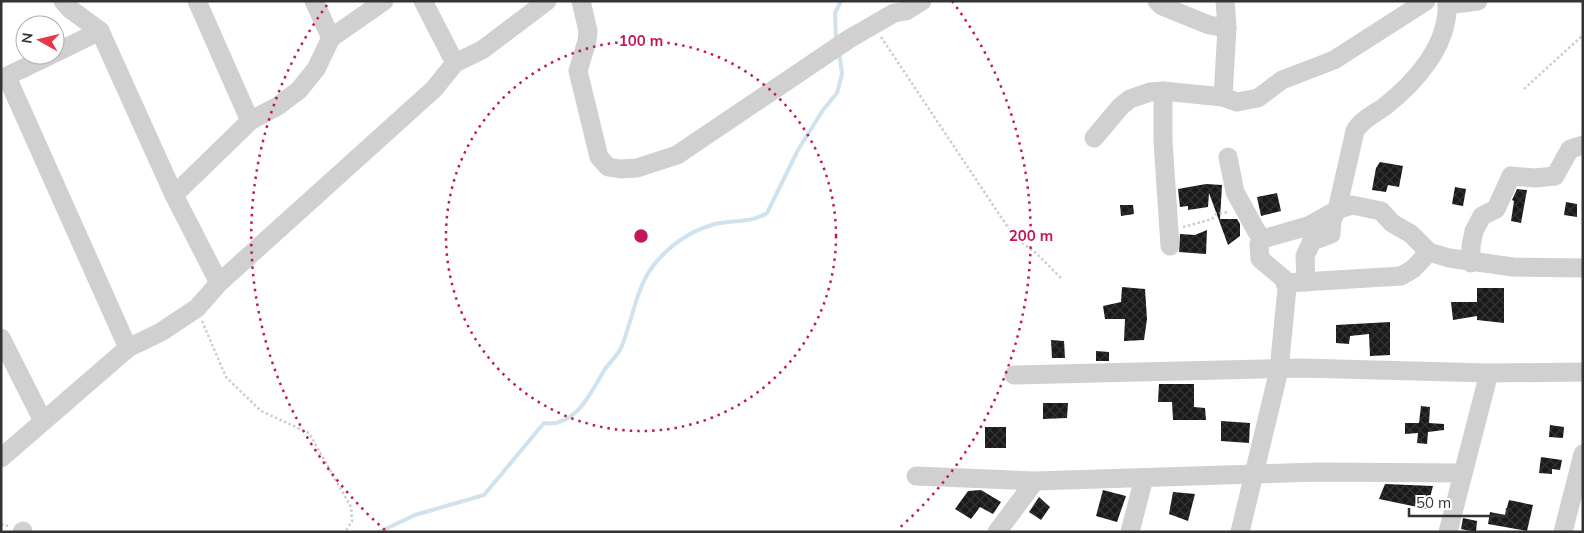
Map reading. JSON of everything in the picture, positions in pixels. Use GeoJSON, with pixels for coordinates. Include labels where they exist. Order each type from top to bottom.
{"type":"FeatureCollection","features":[{"type":"Feature","properties":{"kind":"street"},"geometry":{"type":"LineString","coordinates":[[63,1],[70,9],[100,31],[174,195],[219,283]]}},
{"type":"Feature","properties":{"kind":"street"},"geometry":{"type":"LineString","coordinates":[[197,1],[250,120]]}},
{"type":"Feature","properties":{"kind":"street"},"geometry":{"type":"LineString","coordinates":[[314,1],[331,38]]}},
{"type":"Feature","properties":{"kind":"street"},"geometry":{"type":"LineString","coordinates":[[174,195],[250,120],[278,106],[299,90],[316,68],[331,38],[384,1]]}},
{"type":"Feature","properties":{"kind":"street"},"geometry":{"type":"LineString","coordinates":[[423,1],[455,63]]}},
{"type":"Feature","properties":{"kind":"street"},"geometry":{"type":"LineString","coordinates":[[581,1],[588,36],[578,71],[598,157],[608,167],[620,169],[637,168],[677,155],[849,39],[894,13],[906,11],[922,1]]}},
{"type":"Feature","properties":{"kind":"street"},"geometry":{"type":"LineString","coordinates":[[1157,1],[1162,6],[1209,25],[1227,28]]}},
{"type":"Feature","properties":{"kind":"street"},"geometry":{"type":"LineString","coordinates":[[1223,97],[1227,28],[1225,1]]}},
{"type":"Feature","properties":{"kind":"street"},"geometry":{"type":"LineString","coordinates":[[1094,138],[1121,106],[1130,99],[1150,92],[1163,91],[1223,97],[1237,102],[1258,98],[1282,80],[1295,77],[1334,60],[1426,1]]}},
{"type":"Feature","properties":{"kind":"street"},"geometry":{"type":"LineString","coordinates":[[1337,210],[1355,131],[1360,124],[1398,96],[1429,61],[1444,31],[1447,3],[1478,1]]}},
{"type":"Feature","properties":{"kind":"street"},"geometry":{"type":"LineString","coordinates":[[1,458],[128,348],[161,332],[197,308],[219,283],[434,88],[455,63],[482,50],[543,3]]}},
{"type":"Feature","properties":{"kind":"street"},"geometry":{"type":"LineString","coordinates":[[65,48],[100,31]]}},
{"type":"Feature","properties":{"kind":"street"},"geometry":{"type":"LineString","coordinates":[[31,65],[4,78],[128,348]]}},
{"type":"Feature","properties":{"kind":"street"},"geometry":{"type":"LineString","coordinates":[[1163,91],[1163,142],[1170,238]]}},
{"type":"Feature","properties":{"kind":"street"},"geometry":{"type":"LineString","coordinates":[[1471,263],[1471,246],[1474,232],[1482,216],[1496,209],[1512,176],[1535,178],[1555,176],[1570,149],[1583,145]]}},
{"type":"Feature","properties":{"kind":"street"},"geometry":{"type":"LineString","coordinates":[[1228,157],[1234,192],[1263,239]]}},
{"type":"Feature","properties":{"kind":"street"},"geometry":{"type":"LineString","coordinates":[[1306,282],[1305,256],[1313,232],[1337,210],[1352,205],[1381,210],[1392,222],[1411,234],[1429,252],[1471,263],[1513,267],[1583,268]]}},
{"type":"Feature","properties":{"kind":"street"},"geometry":{"type":"LineString","coordinates":[[1240,532],[1279,370],[1287,288],[1286,283],[1260,260],[1259,244],[1263,239],[1313,232]]}},
{"type":"Feature","properties":{"kind":"street"},"geometry":{"type":"LineString","coordinates":[[1286,283],[1342,280],[1363,276],[1401,276],[1413,269],[1429,252]]}},
{"type":"Feature","properties":{"kind":"street"},"geometry":{"type":"LineString","coordinates":[[1,338],[43,421]]}},
{"type":"Feature","properties":{"kind":"street"},"geometry":{"type":"LineString","coordinates":[[1014,376],[1302,368],[1489,373],[1583,372]]}},
{"type":"Feature","properties":{"kind":"street"},"geometry":{"type":"LineString","coordinates":[[1448,532],[1489,373]]}},
{"type":"Feature","properties":{"kind":"street"},"geometry":{"type":"LineString","coordinates":[[1563,532],[1581,472],[1583,454]]}},
{"type":"Feature","properties":{"kind":"street"},"geometry":{"type":"LineString","coordinates":[[916,476],[1035,480],[1253,473],[1462,473]]}},
{"type":"Feature","properties":{"kind":"street"},"geometry":{"type":"LineString","coordinates":[[1130,532],[1144,478]]}},
{"type":"Feature","properties":{"kind":"street"},"geometry":{"type":"LineString","coordinates":[[998,532],[1035,480]]}},
{"type":"Feature","properties":{"kind":"path"},"geometry":{"type":"LineString","coordinates":[[873,25],[1015,238],[1036,253],[1062,279]]}},
{"type":"Feature","properties":{"kind":"path"},"geometry":{"type":"LineString","coordinates":[[1524,89],[1583,35]]}},
{"type":"Feature","properties":{"kind":"path"},"geometry":{"type":"LineString","coordinates":[[1170,238],[1190,226],[1212,219],[1216,214],[1246,209]]}},
{"type":"Feature","properties":{"kind":"path"},"geometry":{"type":"LineString","coordinates":[[197,308],[226,377],[260,411],[309,433],[351,507],[352,520],[345,532]]}},
{"type":"Feature","properties":{"kind":"building"},"geometry":{"type":"Polygon","coordinates":[[[1380,162],[1403,166],[1399,187],[1388,185],[1386,192],[1372,190],[1376,168],[1380,162]]]}},
{"type":"Feature","properties":{"kind":"building"},"geometry":{"type":"Polygon","coordinates":[[[1206,184],[1222,185],[1220,219],[1237,219],[1240,224],[1240,236],[1228,245],[1209,193],[1208,207],[1188,210],[1188,206],[1180,207],[1178,189],[1206,184]]]}},
{"type":"Feature","properties":{"kind":"building"},"geometry":{"type":"Polygon","coordinates":[[[1455,187],[1466,189],[1463,206],[1452,204],[1455,187]]]}},
{"type":"Feature","properties":{"kind":"building"},"geometry":{"type":"Polygon","coordinates":[[[1517,189],[1527,190],[1521,223],[1511,221],[1514,201],[1512,200],[1517,189]]]}},
{"type":"Feature","properties":{"kind":"building"},"geometry":{"type":"Polygon","coordinates":[[[1277,193],[1281,211],[1261,216],[1257,197],[1277,193]]]}},
{"type":"Feature","properties":{"kind":"building"},"geometry":{"type":"Polygon","coordinates":[[[1566,202],[1577,204],[1577,217],[1564,215],[1566,202]]]}},
{"type":"Feature","properties":{"kind":"building"},"geometry":{"type":"Polygon","coordinates":[[[1120,205],[1133,205],[1134,214],[1121,216],[1120,205]]]}},
{"type":"Feature","properties":{"kind":"building"},"geometry":{"type":"Polygon","coordinates":[[[1207,230],[1206,254],[1179,252],[1180,234],[1195,235],[1207,230]]]}},
{"type":"Feature","properties":{"kind":"building"},"geometry":{"type":"Polygon","coordinates":[[[1122,287],[1145,289],[1147,319],[1144,340],[1124,341],[1125,319],[1105,319],[1103,306],[1121,302],[1122,287]]]}},
{"type":"Feature","properties":{"kind":"building"},"geometry":{"type":"Polygon","coordinates":[[[1477,288],[1504,288],[1504,323],[1477,320],[1477,316],[1453,320],[1451,302],[1477,302],[1477,288]]]}},
{"type":"Feature","properties":{"kind":"building"},"geometry":{"type":"Polygon","coordinates":[[[1390,322],[1390,355],[1370,356],[1369,334],[1350,336],[1349,344],[1336,343],[1336,325],[1390,322]]]}},
{"type":"Feature","properties":{"kind":"building"},"geometry":{"type":"Polygon","coordinates":[[[1051,340],[1064,341],[1065,358],[1052,358],[1051,340]]]}},
{"type":"Feature","properties":{"kind":"building"},"geometry":{"type":"Polygon","coordinates":[[[1096,351],[1109,352],[1109,361],[1096,361],[1096,351]]]}},
{"type":"Feature","properties":{"kind":"building"},"geometry":{"type":"Polygon","coordinates":[[[1159,384],[1194,384],[1194,407],[1205,408],[1206,420],[1173,420],[1172,402],[1158,402],[1159,384]]]}},
{"type":"Feature","properties":{"kind":"building"},"geometry":{"type":"Polygon","coordinates":[[[1043,403],[1068,403],[1067,418],[1043,419],[1043,403]]]}},
{"type":"Feature","properties":{"kind":"building"},"geometry":{"type":"Polygon","coordinates":[[[1421,406],[1430,407],[1429,423],[1444,424],[1444,430],[1428,432],[1427,444],[1417,443],[1418,433],[1405,434],[1405,423],[1419,423],[1421,406]]]}},
{"type":"Feature","properties":{"kind":"building"},"geometry":{"type":"Polygon","coordinates":[[[1221,421],[1250,423],[1249,443],[1221,441],[1221,421]]]}},
{"type":"Feature","properties":{"kind":"building"},"geometry":{"type":"Polygon","coordinates":[[[1550,425],[1564,427],[1563,438],[1549,437],[1550,425]]]}},
{"type":"Feature","properties":{"kind":"building"},"geometry":{"type":"Polygon","coordinates":[[[985,427],[1006,427],[1006,448],[985,448],[985,427]]]}},
{"type":"Feature","properties":{"kind":"building"},"geometry":{"type":"Polygon","coordinates":[[[1541,457],[1562,460],[1560,470],[1552,469],[1552,474],[1539,473],[1541,457]]]}},
{"type":"Feature","properties":{"kind":"building"},"geometry":{"type":"Polygon","coordinates":[[[1385,484],[1433,486],[1427,509],[1379,499],[1385,484]]]}},
{"type":"Feature","properties":{"kind":"building"},"geometry":{"type":"Polygon","coordinates":[[[981,490],[1001,502],[993,514],[980,507],[971,519],[955,509],[968,491],[981,490]]]}},
{"type":"Feature","properties":{"kind":"building"},"geometry":{"type":"Polygon","coordinates":[[[1103,490],[1126,496],[1117,522],[1096,516],[1103,490]]]}},
{"type":"Feature","properties":{"kind":"building"},"geometry":{"type":"Polygon","coordinates":[[[1173,492],[1195,494],[1188,521],[1169,514],[1173,492]]]}},
{"type":"Feature","properties":{"kind":"building"},"geometry":{"type":"Polygon","coordinates":[[[1039,497],[1050,507],[1041,520],[1029,512],[1039,497]]]}},
{"type":"Feature","properties":{"kind":"building"},"geometry":{"type":"Polygon","coordinates":[[[1509,500],[1533,505],[1527,531],[1488,524],[1490,512],[1505,515],[1509,500]]]}},
{"type":"Feature","properties":{"kind":"building"},"geometry":{"type":"Polygon","coordinates":[[[1463,518],[1477,521],[1476,532],[1461,529],[1463,518]]]}},
{"type":"Feature","properties":{"kind":"waterway"},"geometry":{"type":"LineString","coordinates":[[836,40],[835,13],[841,1]]}},
{"type":"Feature","properties":{"kind":"waterway"},"geometry":{"type":"LineString","coordinates":[[379,532],[415,515],[484,495],[544,423],[555,423],[565,420],[574,414],[588,398],[605,369],[618,354],[645,280],[651,269],[664,254],[684,238],[699,230],[715,224],[748,220],[767,213],[798,150],[823,110],[837,93],[842,74],[839,51]]}}]}
